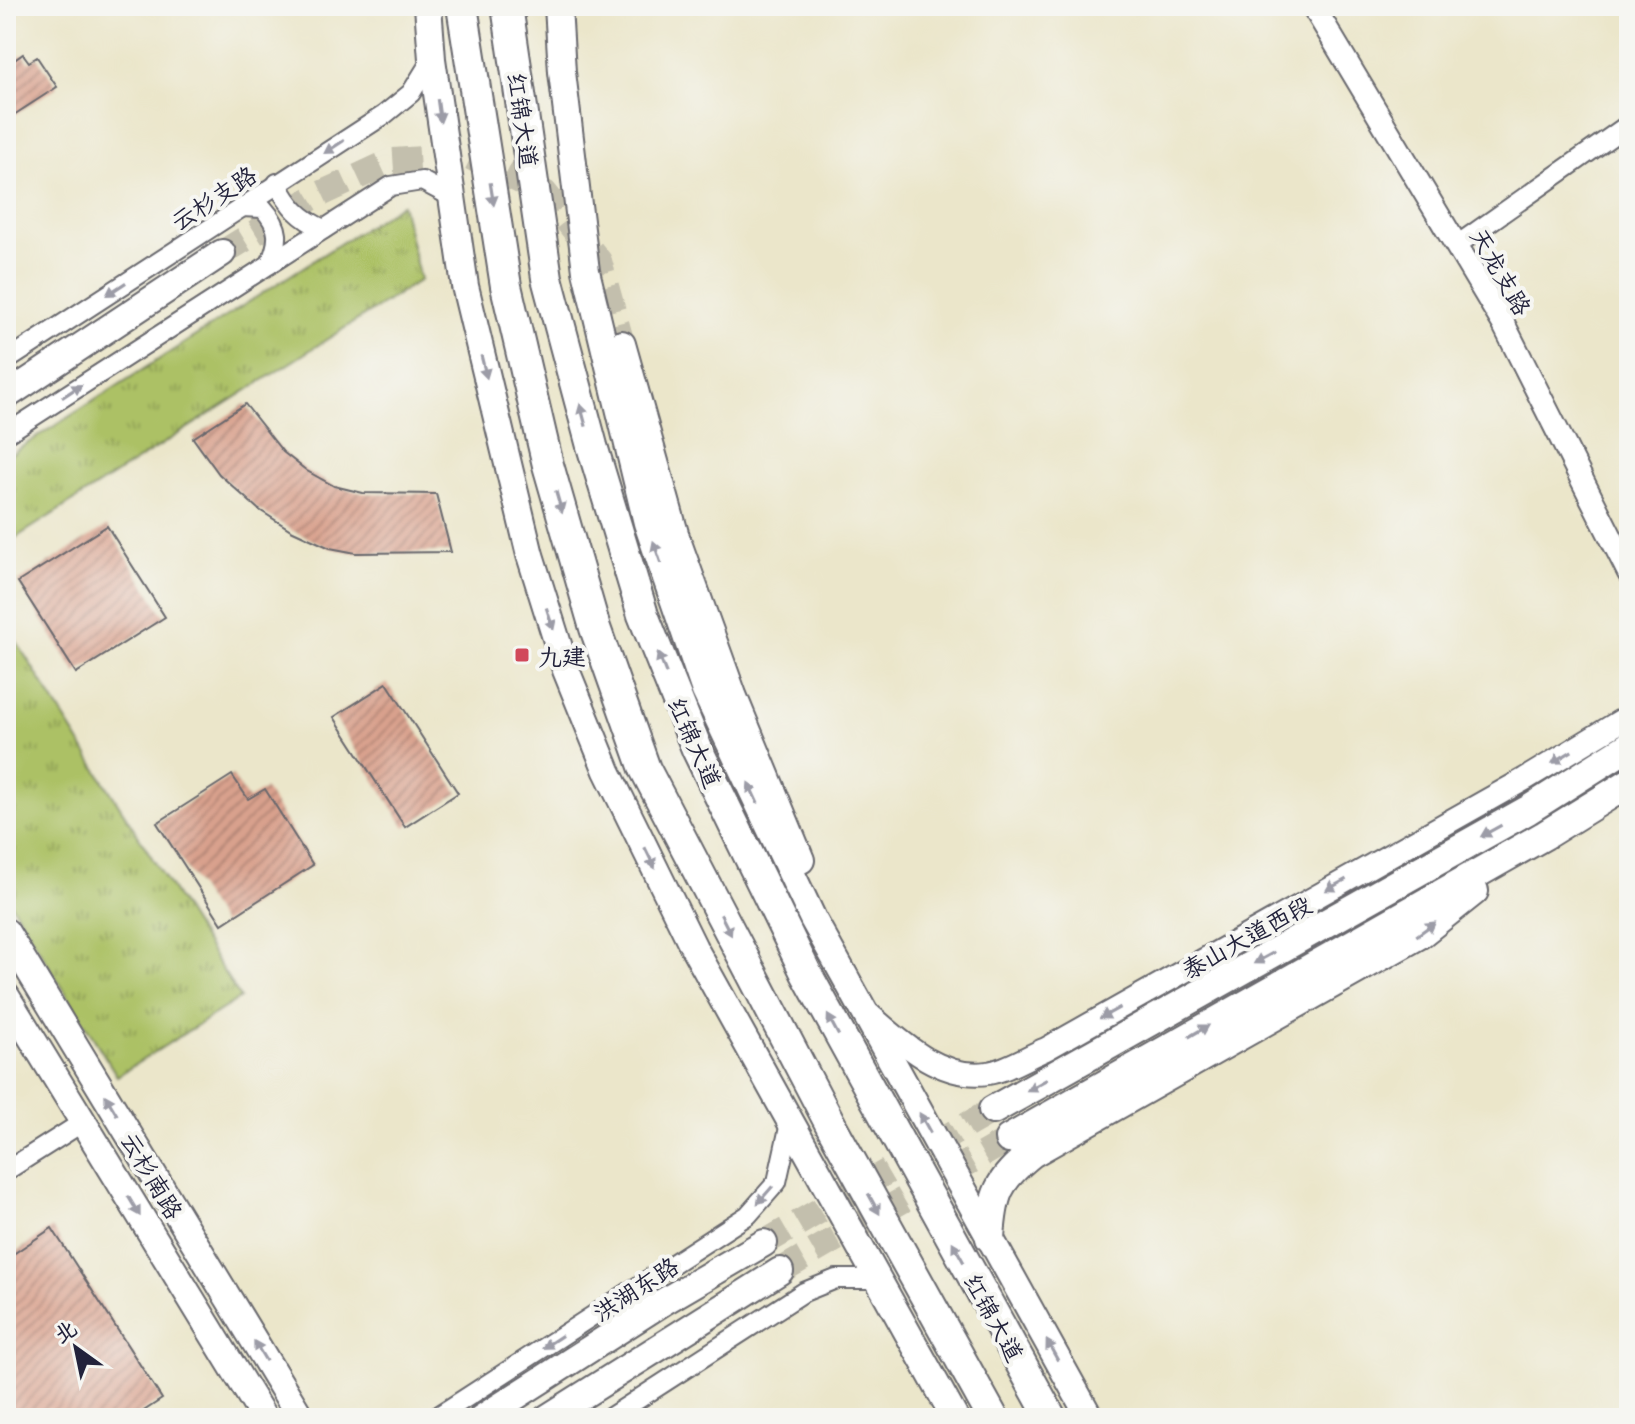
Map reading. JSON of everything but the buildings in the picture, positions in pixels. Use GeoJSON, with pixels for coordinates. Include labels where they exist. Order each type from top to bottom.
{"type":"FeatureCollection","features":[{"type":"Feature","properties":{"kind":"highway","name":"红锦大道"},"geometry":{"type":"LineString","coordinates":[[462,6],[506,286],[541,435],[595,628],[645,769],[826,1116],[993,1418]]}},
{"type":"Feature","properties":{"kind":"highway","name":"红锦大道"},"geometry":{"type":"LineString","coordinates":[[507,6],[547,278],[592,446],[643,615],[697,749],[806,973],[1051,1418]]}},
{"type":"Feature","properties":{"kind":"main road"},"geometry":{"type":"LineString","coordinates":[[428,6],[432,59],[465,286],[530,555],[566,670],[607,771],[694,948],[955,1418]]}},
{"type":"Feature","properties":{"kind":"main road","name":"红锦大道"},"geometry":{"type":"LineString","coordinates":[[558,6],[562,72],[586,271],[647,523],[705,691],[813,919],[1090,1418]]}},
{"type":"Feature","properties":{"kind":"main road"},"geometry":{"type":"LineString","coordinates":[[6,396],[222,253]]}},
{"type":"Feature","properties":{"kind":"main road"},"geometry":{"type":"LineString","coordinates":[[622,344],[676,537],[733,695],[798,848],[813,919]]}},
{"type":"Feature","properties":{"kind":"main road","name":"泰山大道西段"},"geometry":{"type":"LineString","coordinates":[[993,1110],[1528,810],[1629,746]]}},
{"type":"Feature","properties":{"kind":"main road"},"geometry":{"type":"LineString","coordinates":[[1009,1139],[1545,835],[1629,783]]}},
{"type":"Feature","properties":{"kind":"main road"},"geometry":{"type":"LineString","coordinates":[[990,1238],[993,1200],[1006,1174],[1032,1153],[1420,934],[1545,835]]}},
{"type":"Feature","properties":{"kind":"main road","name":"云杉南路"},"geometry":{"type":"LineString","coordinates":[[6,932],[301,1418]]}},
{"type":"Feature","properties":{"kind":"main road","name":"云杉南路"},"geometry":{"type":"LineString","coordinates":[[6,996],[264,1418]]}},
{"type":"Feature","properties":{"kind":"main road","name":"洪湖东路"},"geometry":{"type":"LineString","coordinates":[[482,1418],[663,1302],[764,1243]]}},
{"type":"Feature","properties":{"kind":"main road"},"geometry":{"type":"LineString","coordinates":[[547,1418],[780,1271]]}},
{"type":"Feature","properties":{"kind":"street","name":"天龙支路"},"geometry":{"type":"LineString","coordinates":[[1313,6],[1503,323],[1629,573]]}},
{"type":"Feature","properties":{"kind":"street","name":"云杉支路"},"geometry":{"type":"LineString","coordinates":[[6,361],[411,93],[432,59]]}},
{"type":"Feature","properties":{"kind":"street"},"geometry":{"type":"LineString","coordinates":[[1457,245],[1629,124]]}},
{"type":"Feature","properties":{"kind":"street"},"geometry":{"type":"LineString","coordinates":[[6,434],[391,186],[422,181],[452,197]]}},
{"type":"Feature","properties":{"kind":"street"},"geometry":{"type":"LineString","coordinates":[[277,183],[288,204],[304,221],[324,229]]}},
{"type":"Feature","properties":{"kind":"street"},"geometry":{"type":"LineString","coordinates":[[241,207],[263,208],[277,223],[279,242],[270,264]]}},
{"type":"Feature","properties":{"kind":"street","name":"泰山大道西段"},"geometry":{"type":"LineString","coordinates":[[860,1007],[909,1049],[950,1070],[989,1073],[1046,1049],[1525,779],[1629,716]]}},
{"type":"Feature","properties":{"kind":"street"},"geometry":{"type":"LineString","coordinates":[[6,1171],[83,1122]]}},
{"type":"Feature","properties":{"kind":"street","name":"洪湖东路"},"geometry":{"type":"LineString","coordinates":[[435,1418],[748,1215],[777,1182],[790,1123]]}},
{"type":"Feature","properties":{"kind":"street"},"geometry":{"type":"LineString","coordinates":[[609,1418],[804,1292],[836,1279],[876,1279]]}},
{"type":"Feature","properties":{"kind":"green space"},"geometry":{"type":"Polygon","coordinates":[[[402,204],[420,280],[6,544],[6,457],[402,204]]]}},
{"type":"Feature","properties":{"kind":"green space"},"geometry":{"type":"Polygon","coordinates":[[[6,625],[240,998],[117,1076],[6,896],[6,625]]]}},
{"type":"Feature","properties":{"kind":"tunnel"},"geometry":{"type":"LineString","coordinates":[[222,253],[312,198],[392,161],[468,156],[545,193],[599,261],[622,344]]}},
{"type":"Feature","properties":{"kind":"tunnel"},"geometry":{"type":"LineString","coordinates":[[764,1243],[993,1110]]}},
{"type":"Feature","properties":{"kind":"tunnel"},"geometry":{"type":"LineString","coordinates":[[780,1271],[1009,1139]]}},
{"type":"Feature","properties":{"kind":"place","name":"九建"},"geometry":{"type":"Point","coordinates":[522,655]}}]}
